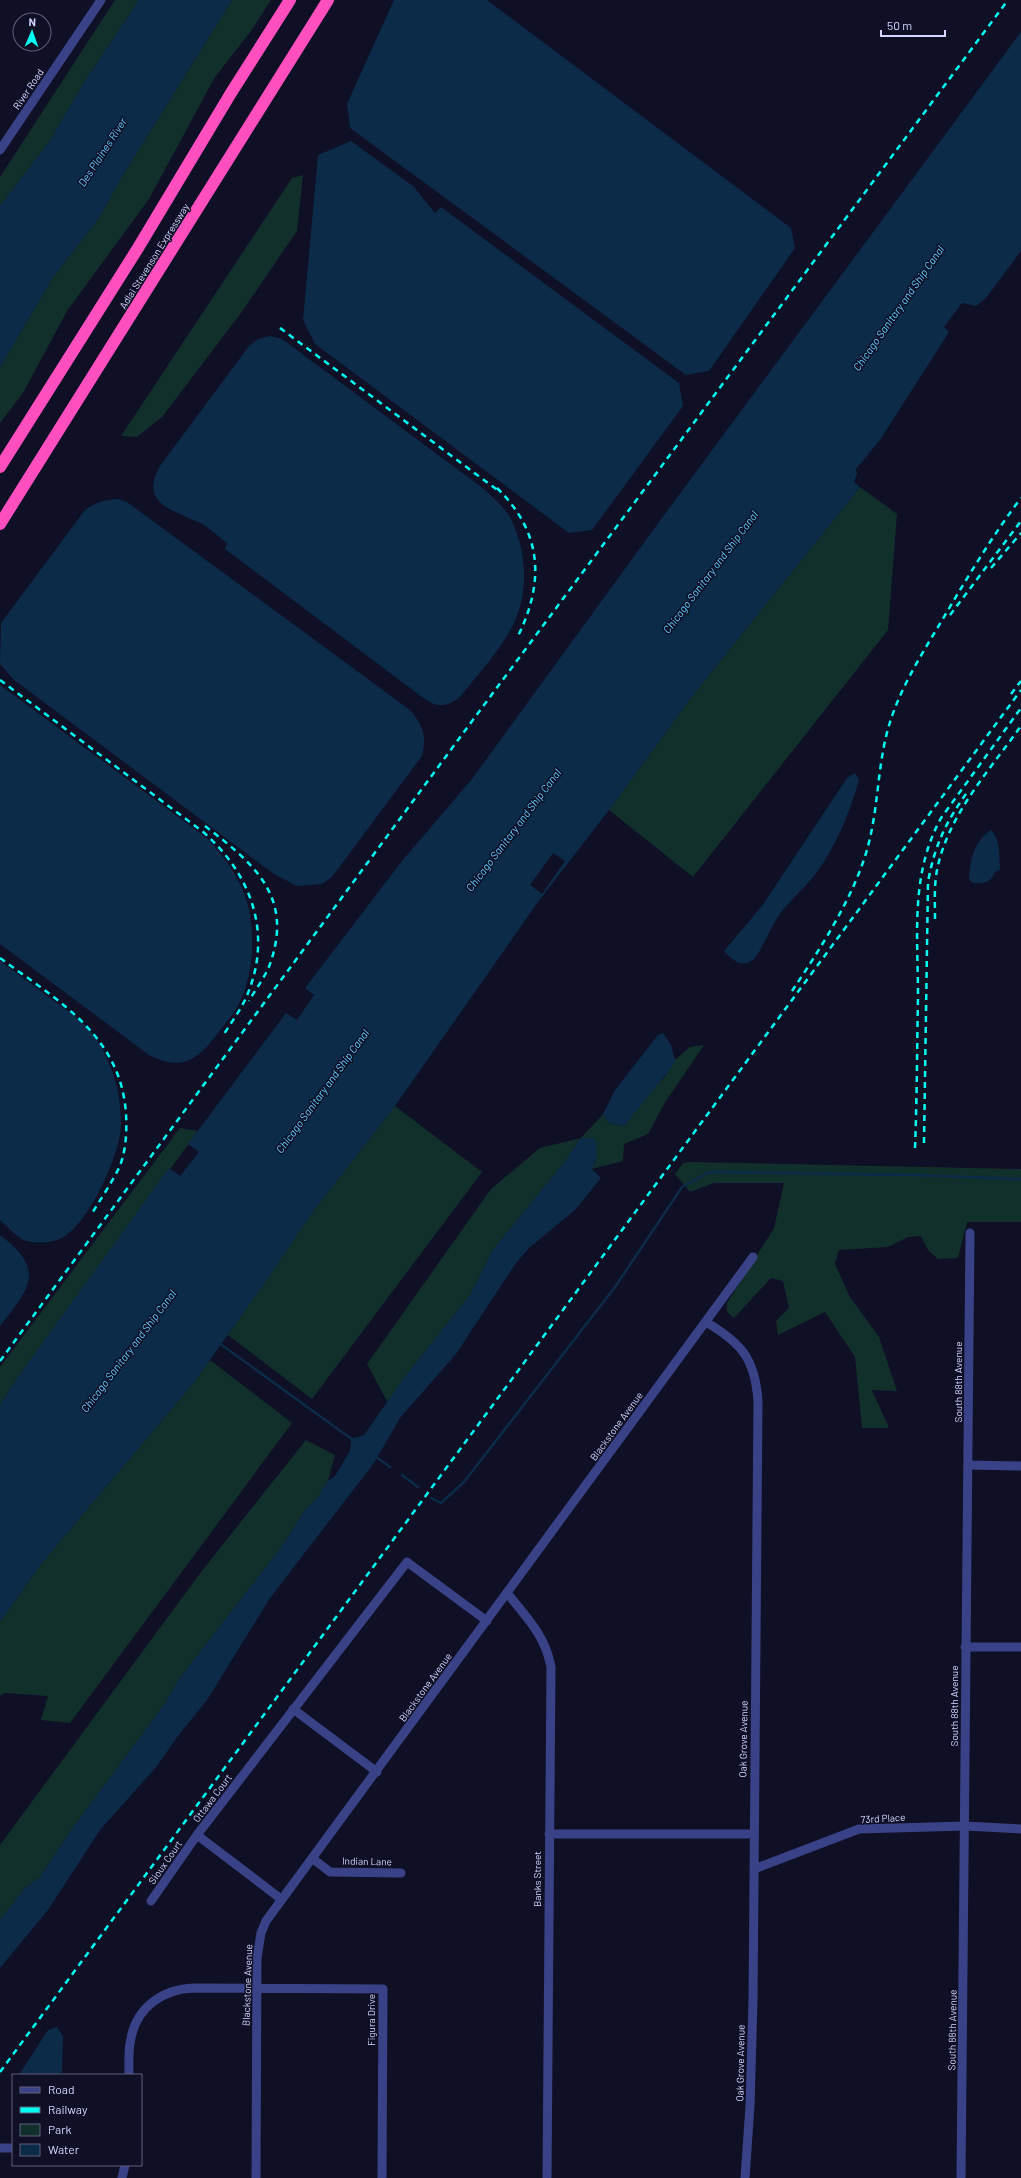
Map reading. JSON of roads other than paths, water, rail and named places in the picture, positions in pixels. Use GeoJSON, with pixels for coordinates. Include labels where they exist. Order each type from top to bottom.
{"type":"FeatureCollection","features":[{"type":"Feature","properties":{"kind":"highway","name":"Adlai Stevenson Expressway"},"geometry":{"type":"LineString","coordinates":[[0,467],[138,248],[290,0]]}},
{"type":"Feature","properties":{"kind":"highway","name":"Adlai Stevenson Expressway"},"geometry":{"type":"LineString","coordinates":[[0,524],[328,0]]}},
{"type":"Feature","properties":{"kind":"street","name":"River Road"},"geometry":{"type":"LineString","coordinates":[[0,150],[100,0]]}},
{"type":"Feature","properties":{"kind":"street","name":"South 88th Avenue"},"geometry":{"type":"LineString","coordinates":[[961,2178],[970,1234]]}},
{"type":"Feature","properties":{"kind":"street","name":"Blackstone Avenue"},"geometry":{"type":"LineString","coordinates":[[256,2178],[257,1958],[261,1933],[266,1921],[486,1621],[508,1594],[753,1257]]}},
{"type":"Feature","properties":{"kind":"street","name":"Oak Grove Avenue"},"geometry":{"type":"LineString","coordinates":[[706,1322],[733,1339],[740,1346],[752,1366],[757,1392],[753,1834],[754,1869],[750,2106],[745,2178]]}},
{"type":"Feature","properties":{"kind":"street"},"geometry":{"type":"LineString","coordinates":[[968,1466],[1021,1466]]}},
{"type":"Feature","properties":{"kind":"street","name":"Ottawa Court"},"geometry":{"type":"LineString","coordinates":[[281,1900],[197,1835],[293,1708],[407,1562],[486,1621]]}},
{"type":"Feature","properties":{"kind":"street","name":"Banks Street"},"geometry":{"type":"LineString","coordinates":[[508,1594],[541,1636],[549,1660],[551,1684],[548,1834],[547,2178]]}},
{"type":"Feature","properties":{"kind":"street"},"geometry":{"type":"LineString","coordinates":[[965,1647],[1021,1647]]}},
{"type":"Feature","properties":{"kind":"street"},"geometry":{"type":"LineString","coordinates":[[293,1708],[376,1772]]}},
{"type":"Feature","properties":{"kind":"street","name":"73rd Place"},"geometry":{"type":"LineString","coordinates":[[754,1869],[859,1829],[965,1826],[1021,1829]]}},
{"type":"Feature","properties":{"kind":"street"},"geometry":{"type":"LineString","coordinates":[[548,1834],[753,1834]]}},
{"type":"Feature","properties":{"kind":"street","name":"Sioux Court"},"geometry":{"type":"LineString","coordinates":[[151,1902],[197,1835]]}},
{"type":"Feature","properties":{"kind":"street","name":"Indian Lane"},"geometry":{"type":"LineString","coordinates":[[312,1858],[330,1872],[401,1873]]}},
{"type":"Feature","properties":{"kind":"street"},"geometry":{"type":"LineString","coordinates":[[129,2074],[132,2032],[144,2010],[159,1997],[186,1988],[256,1988]]}},
{"type":"Feature","properties":{"kind":"street","name":"Figura Drive"},"geometry":{"type":"LineString","coordinates":[[256,1988],[383,1989],[382,2178]]}},
{"type":"Feature","properties":{"kind":"street"},"geometry":{"type":"LineString","coordinates":[[0,2148],[12,2148]]}},
{"type":"Feature","properties":{"kind":"street"},"geometry":{"type":"LineString","coordinates":[[122,2178],[124,2166]]}},
{"type":"Feature","properties":{"kind":"water","name":"Des Plaines River"},"geometry":{"type":"Polygon","coordinates":[[[139,0],[232,0],[121,178],[99,218],[53,277],[0,367],[0,206],[50,141],[85,81],[139,0]]]}},
{"type":"Feature","properties":{"kind":"water"},"geometry":{"type":"Polygon","coordinates":[[[394,0],[487,0],[791,228],[795,248],[709,371],[686,375],[350,128],[347,104],[394,0]]]}},
{"type":"Feature","properties":{"kind":"water","name":"Chicago Sanitary and Ship Canal"},"geometry":{"type":"Polygon","coordinates":[[[1021,32],[1021,251],[986,298],[976,306],[962,303],[944,327],[949,332],[880,440],[856,469],[857,474],[854,482],[860,487],[693,695],[609,810],[538,902],[395,1106],[314,1210],[195,1381],[41,1564],[0,1622],[0,1406],[13,1384],[169,1168],[180,1176],[199,1152],[188,1144],[286,1013],[297,1020],[314,995],[305,988],[402,861],[472,779],[659,522],[1021,32]]]}},
{"type":"Feature","properties":{"kind":"water"},"geometry":{"type":"Polygon","coordinates":[[[351,141],[413,186],[435,213],[441,207],[679,383],[683,406],[592,530],[569,533],[315,344],[303,320],[318,155],[351,141]]]}},
{"type":"Feature","properties":{"kind":"water"},"geometry":{"type":"Polygon","coordinates":[[[270,336],[282,339],[484,489],[504,508],[510,517],[521,547],[523,560],[524,587],[522,600],[508,635],[460,697],[455,701],[445,705],[437,705],[427,701],[225,549],[227,543],[209,528],[171,510],[157,498],[153,490],[154,479],[160,466],[249,346],[258,339],[270,336]]]}},
{"type":"Feature","properties":{"kind":"water"},"geometry":{"type":"Polygon","coordinates":[[[118,499],[127,502],[410,710],[421,726],[424,737],[422,756],[332,877],[322,884],[297,886],[274,874],[14,680],[0,664],[1,623],[85,510],[101,502],[118,499]]]}},
{"type":"Feature","properties":{"kind":"water"},"geometry":{"type":"Polygon","coordinates":[[[0,685],[208,839],[235,874],[248,904],[250,915],[252,951],[249,976],[246,987],[236,1009],[211,1042],[196,1056],[180,1063],[171,1063],[149,1055],[0,944],[0,685]]]}},
{"type":"Feature","properties":{"kind":"water"},"geometry":{"type":"Polygon","coordinates":[[[855,773],[859,780],[851,805],[829,854],[810,881],[779,915],[756,957],[749,963],[745,964],[737,962],[724,951],[762,906],[847,778],[855,773]]]}},
{"type":"Feature","properties":{"kind":"water"},"geometry":{"type":"Polygon","coordinates":[[[991,830],[998,844],[1000,870],[995,872],[987,882],[973,883],[969,879],[970,865],[974,852],[985,834],[991,830]]]}},
{"type":"Feature","properties":{"kind":"water"},"geometry":{"type":"Polygon","coordinates":[[[0,961],[80,1020],[89,1029],[105,1054],[117,1087],[121,1110],[120,1135],[110,1168],[93,1203],[83,1218],[62,1238],[49,1242],[26,1241],[16,1235],[0,1220],[0,961]]]}},
{"type":"Feature","properties":{"kind":"water"},"geometry":{"type":"Polygon","coordinates":[[[663,1033],[671,1045],[675,1060],[671,1068],[624,1126],[609,1123],[603,1114],[615,1090],[658,1035],[663,1033]]]}},
{"type":"Feature","properties":{"kind":"water"},"geometry":{"type":"Polygon","coordinates":[[[581,1138],[594,1138],[597,1154],[592,1169],[601,1178],[575,1210],[529,1248],[516,1263],[456,1354],[400,1418],[374,1463],[270,1598],[207,1700],[178,1736],[157,1766],[100,1830],[48,1910],[0,1968],[0,1920],[25,1888],[40,1877],[72,1829],[164,1705],[180,1678],[283,1545],[305,1510],[318,1497],[328,1481],[335,1476],[350,1451],[351,1439],[364,1435],[404,1378],[470,1295],[493,1250],[567,1159],[581,1138]]]}},
{"type":"Feature","properties":{"kind":"water"},"geometry":{"type":"Polygon","coordinates":[[[0,1235],[15,1247],[24,1259],[28,1269],[28,1280],[19,1301],[0,1326],[0,1235]]]}},
{"type":"Feature","properties":{"kind":"water"},"geometry":{"type":"Polygon","coordinates":[[[57,2027],[63,2036],[62,2072],[59,2074],[20,2074],[48,2030],[57,2027]]]}},
{"type":"Feature","properties":{"kind":"waterway"},"geometry":{"type":"LineString","coordinates":[[431,1498],[441,1503],[464,1482],[615,1287],[682,1187],[709,1172],[915,1175],[1021,1179]]}},
{"type":"Feature","properties":{"kind":"waterway"},"geometry":{"type":"LineString","coordinates":[[219,1343],[353,1440]]}},
{"type":"Feature","properties":{"kind":"waterway"},"geometry":{"type":"LineString","coordinates":[[375,1456],[390,1467]]}},
{"type":"Feature","properties":{"kind":"waterway"},"geometry":{"type":"LineString","coordinates":[[402,1475],[418,1487]]}},
{"type":"Feature","properties":{"kind":"railway"},"geometry":{"type":"LineString","coordinates":[[0,1361],[461,736],[1008,0]]}},
{"type":"Feature","properties":{"kind":"railway"},"geometry":{"type":"LineString","coordinates":[[280,328],[500,492]]}},
{"type":"Feature","properties":{"kind":"railway"},"geometry":{"type":"LineString","coordinates":[[497,488],[512,505],[523,522],[531,540],[534,558],[535,577],[532,596],[527,616],[518,636]]}},
{"type":"Feature","properties":{"kind":"railway"},"geometry":{"type":"LineString","coordinates":[[792,991],[838,918],[865,857],[873,823],[881,764],[887,734],[900,695],[918,661],[988,545],[1021,498]]}},
{"type":"Feature","properties":{"kind":"railway"},"geometry":{"type":"LineString","coordinates":[[950,615],[1021,521]]}},
{"type":"Feature","properties":{"kind":"railway"},"geometry":{"type":"LineString","coordinates":[[991,568],[1021,533]]}},
{"type":"Feature","properties":{"kind":"railway"},"geometry":{"type":"LineString","coordinates":[[0,680],[202,831],[220,848],[234,867],[246,887],[254,908],[258,930],[258,953],[254,976],[245,1000],[224,1034]]}},
{"type":"Feature","properties":{"kind":"railway"},"geometry":{"type":"LineString","coordinates":[[1011,694],[1021,681]]}},
{"type":"Feature","properties":{"kind":"railway"},"geometry":{"type":"LineString","coordinates":[[0,2072],[1021,690]]}},
{"type":"Feature","properties":{"kind":"railway"},"geometry":{"type":"LineString","coordinates":[[915,1148],[918,996],[917,928],[920,883],[924,861],[931,840],[941,818],[1021,708]]}},
{"type":"Feature","properties":{"kind":"railway"},"geometry":{"type":"LineString","coordinates":[[935,919],[935,888],[937,870],[942,850],[950,831],[971,794],[1021,726]]}},
{"type":"Feature","properties":{"kind":"railway"},"geometry":{"type":"LineString","coordinates":[[924,1143],[928,882],[934,856],[942,834],[953,813],[968,791]]}},
{"type":"Feature","properties":{"kind":"railway"},"geometry":{"type":"LineString","coordinates":[[205,826],[238,853],[264,882],[272,899],[277,917],[276,938],[271,961],[249,1001]]}},
{"type":"Feature","properties":{"kind":"railway"},"geometry":{"type":"LineString","coordinates":[[0,958],[64,1005],[82,1022],[99,1041],[112,1062],[121,1086],[126,1114],[126,1142],[123,1155],[116,1174],[91,1215]]}}]}
